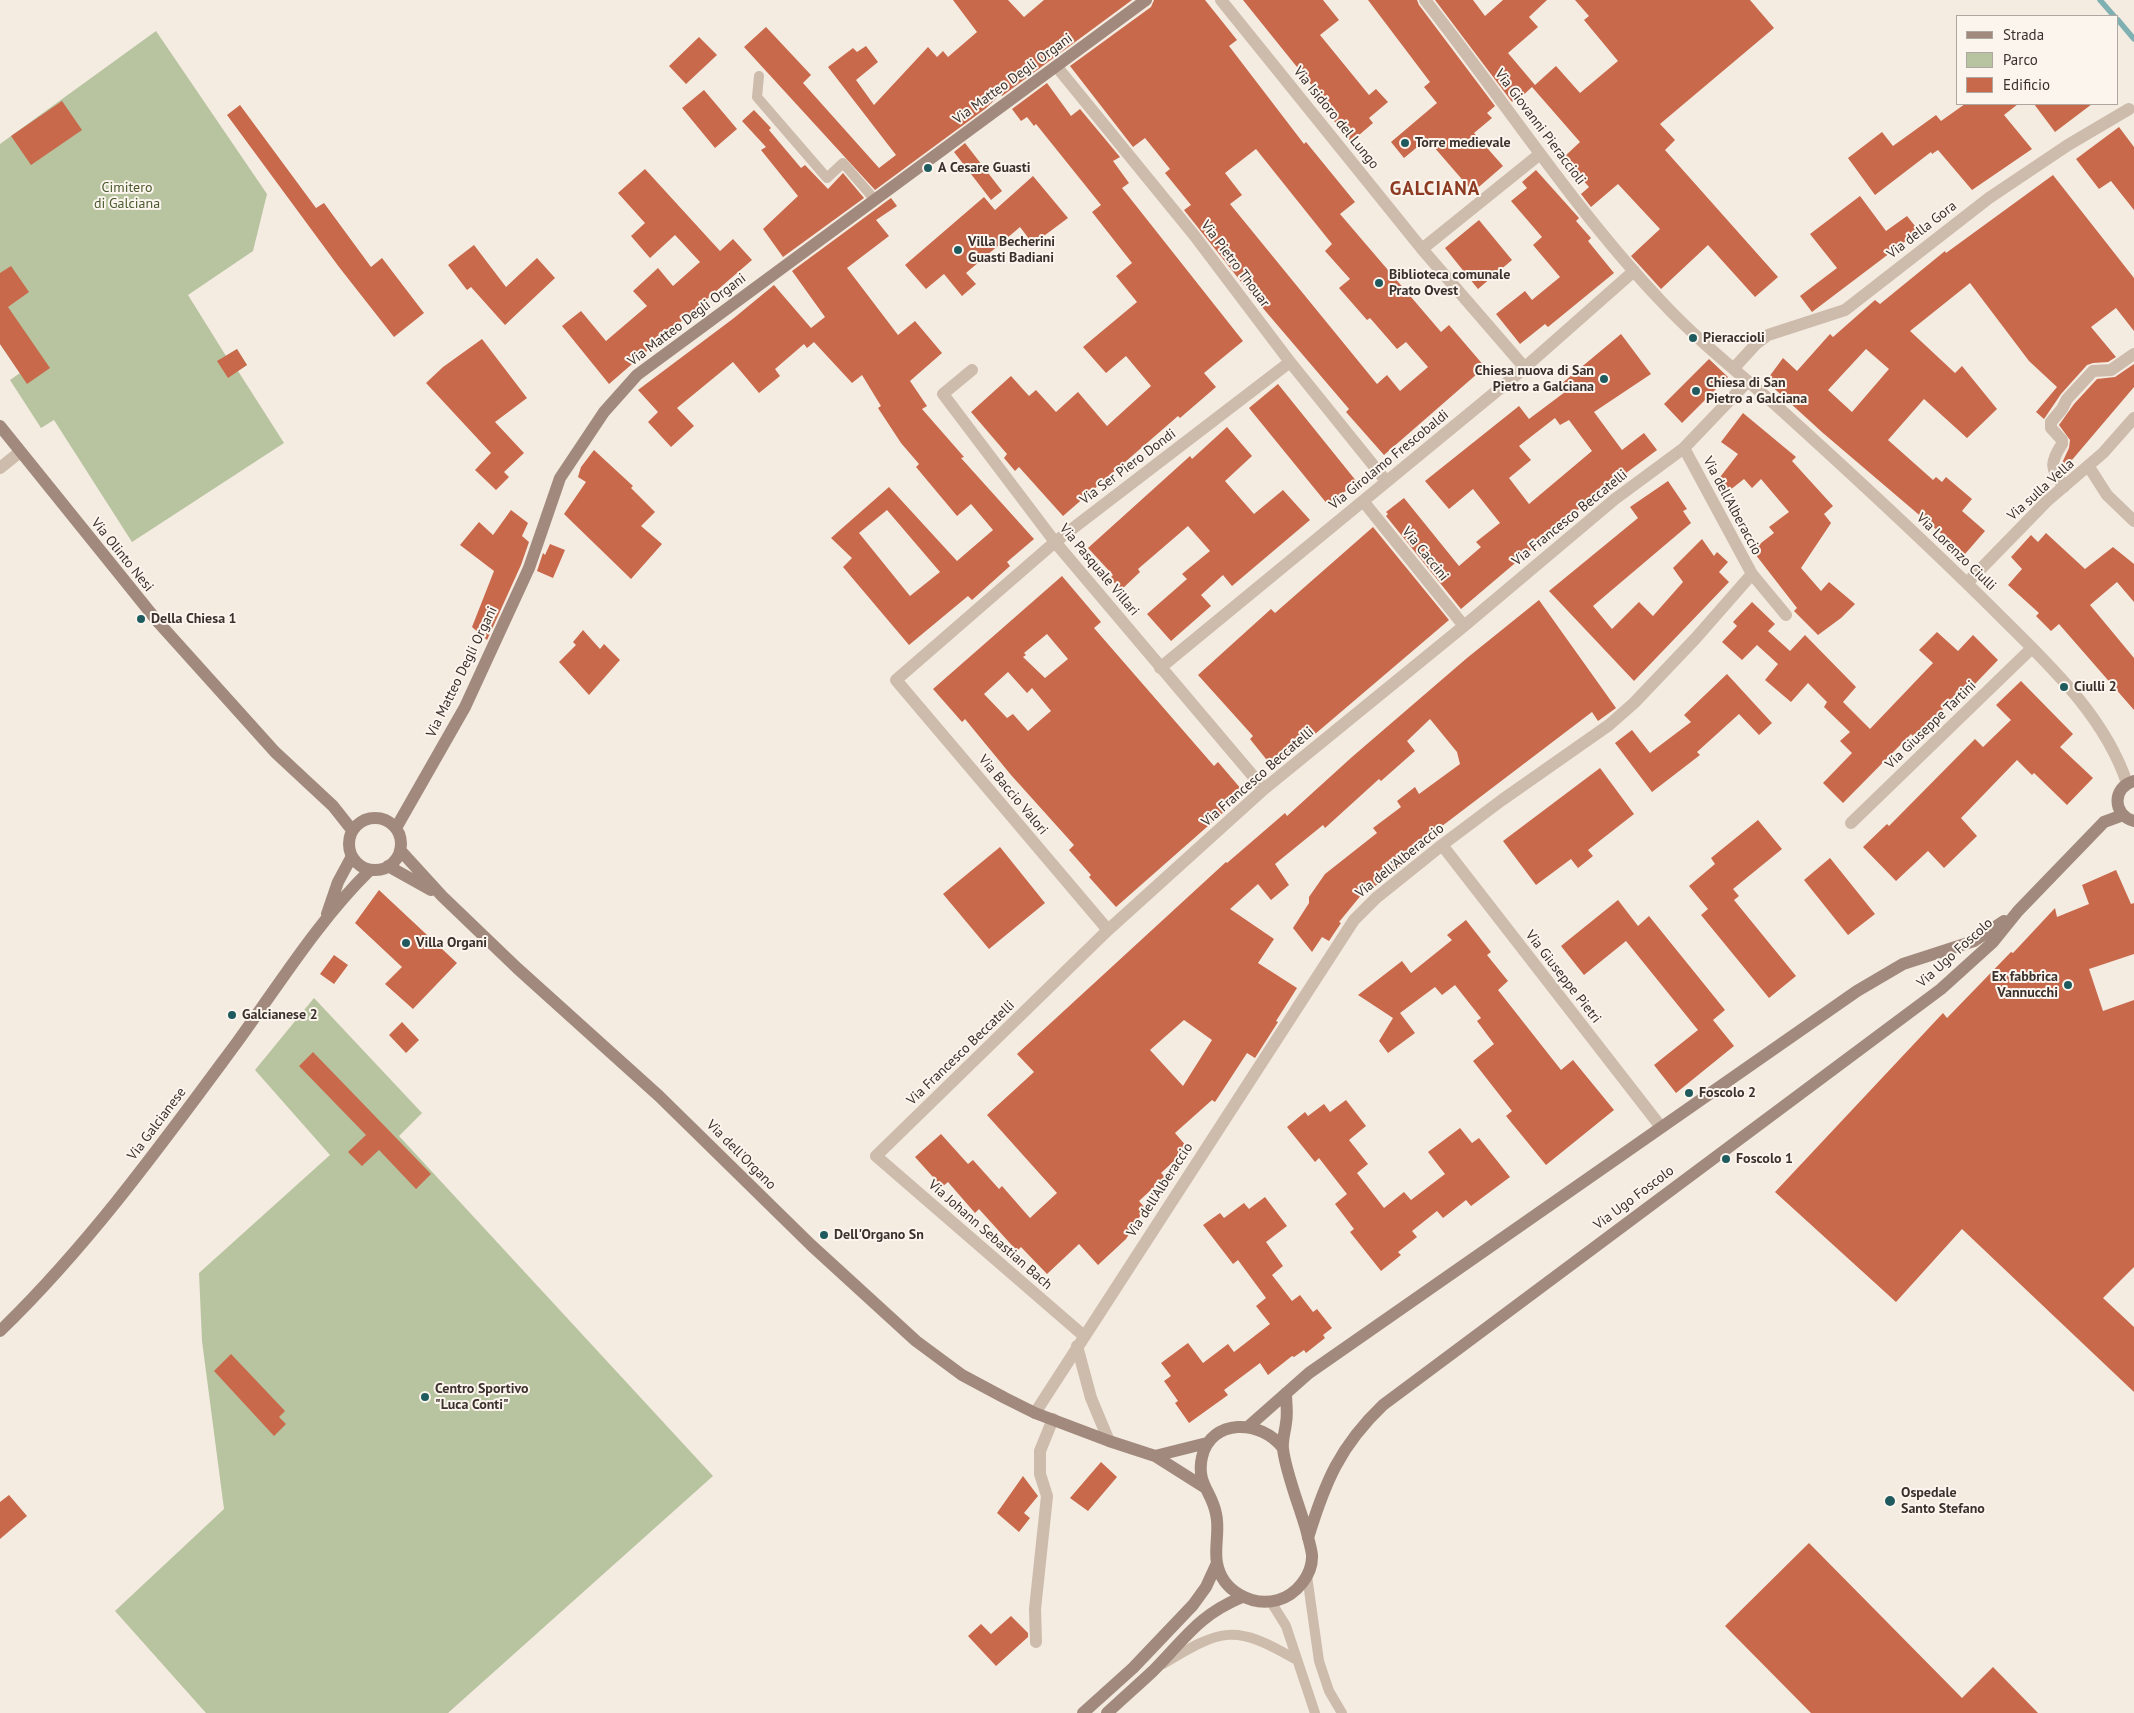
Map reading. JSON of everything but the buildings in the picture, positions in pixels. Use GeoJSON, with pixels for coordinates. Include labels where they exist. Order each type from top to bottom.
{"type":"FeatureCollection","features":[{"type":"Feature","properties":{"kind":"street","name":"Via Matteo Degli Organi"},"geometry":{"type":"LineString","coordinates":[[396,828],[465,707],[529,568],[560,478],[604,412],[637,375],[957,138],[1058,67],[1146,0]]}},
{"type":"Feature","properties":{"kind":"street","name":"Via Isidoro del Lungo"},"geometry":{"type":"LineString","coordinates":[[1221,0],[1422,249],[1525,368]]}},
{"type":"Feature","properties":{"kind":"street","name":"Via Giovanni Pieraccioli"},"geometry":{"type":"LineString","coordinates":[[1425,0],[1540,154],[1634,271],[1676,316],[1734,368]]}},
{"type":"Feature","properties":{"kind":"street","name":"Via Pietro Thouar"},"geometry":{"type":"LineString","coordinates":[[1058,67],[1194,235],[1290,362],[1386,481]]}},
{"type":"Feature","properties":{"kind":"street","name":"Via della Gora"},"geometry":{"type":"LineString","coordinates":[[1734,368],[1768,334],[1844,310],[1988,198],[2068,145],[2129,109]]}},
{"type":"Feature","properties":{"kind":"street"},"geometry":{"type":"LineString","coordinates":[[1422,249],[1540,154]]}},
{"type":"Feature","properties":{"kind":"street","name":"Via Girolamo Frescobaldi"},"geometry":{"type":"LineString","coordinates":[[1160,668],[1525,368],[1634,271]]}},
{"type":"Feature","properties":{"kind":"street"},"geometry":{"type":"LineString","coordinates":[[2064,487],[2052,470],[2053,457],[2062,444],[2062,440],[2051,428],[2050,422],[2062,409],[2067,399],[2093,371],[2111,370],[2134,354]]}},
{"type":"Feature","properties":{"kind":"street","name":"Via Ser Piero Dondi"},"geometry":{"type":"LineString","coordinates":[[896,680],[1055,542],[1290,362]]}},
{"type":"Feature","properties":{"kind":"street","name":"Via Lorenzo Ciulli"},"geometry":{"type":"LineString","coordinates":[[1734,368],[1855,477],[1967,582],[2032,648],[2066,684],[2104,735],[2130,782]]}},
{"type":"Feature","properties":{"kind":"street","name":"Via Pasquale Villari"},"geometry":{"type":"LineString","coordinates":[[972,370],[943,394],[1055,542],[1264,789]]}},
{"type":"Feature","properties":{"kind":"street","name":"Via Francesco Beccatelli"},"geometry":{"type":"LineString","coordinates":[[876,1156],[1108,930],[1264,789],[1464,626],[1615,499],[1684,448],[1748,381]]}},
{"type":"Feature","properties":{"kind":"street","name":"Via sulla Vella"},"geometry":{"type":"LineString","coordinates":[[1967,582],[2047,501],[2089,467],[2134,418]]}},
{"type":"Feature","properties":{"kind":"street","name":"Via Olinto Nesi"},"geometry":{"type":"LineString","coordinates":[[0,426],[158,622],[275,752],[356,827]]}},
{"type":"Feature","properties":{"kind":"street","name":"Via dell'Alberaccio"},"geometry":{"type":"LineString","coordinates":[[1036,1412],[1344,933],[1363,909],[1442,845],[1502,800],[1602,731],[1634,703],[1695,639],[1752,574],[1684,448]]}},
{"type":"Feature","properties":{"kind":"street"},"geometry":{"type":"LineString","coordinates":[[0,468],[20,452]]}},
{"type":"Feature","properties":{"kind":"street"},"geometry":{"type":"LineString","coordinates":[[2089,467],[2107,495],[2134,521]]}},
{"type":"Feature","properties":{"kind":"street","name":"Via Caccini"},"geometry":{"type":"LineString","coordinates":[[1363,501],[1464,626]]}},
{"type":"Feature","properties":{"kind":"street"},"geometry":{"type":"LineString","coordinates":[[1752,574],[1786,615]]}},
{"type":"Feature","properties":{"kind":"street","name":"Via Giuseppe Tartini"},"geometry":{"type":"LineString","coordinates":[[1851,824],[2032,648]]}},
{"type":"Feature","properties":{"kind":"street","name":"Via Baccio Valori"},"geometry":{"type":"LineString","coordinates":[[896,680],[1108,930]]}},
{"type":"Feature","properties":{"kind":"street"},"geometry":{"type":"LineString","coordinates":[[2128,818],[2119,810],[2117,798],[2118,792],[2130,782]]}},
{"type":"Feature","properties":{"kind":"street"},"geometry":{"type":"LineString","coordinates":[[374,817],[383,819],[396,828],[400,838],[400,850],[396,859],[388,866],[370,870],[362,867],[352,856],[349,842],[356,827],[374,817]]}},
{"type":"Feature","properties":{"kind":"street","name":"Via Ugo Foscolo"},"geometry":{"type":"LineString","coordinates":[[1308,1538],[1320,1499],[1336,1463],[1354,1435],[1383,1405],[1941,989],[1993,942],[2018,910],[2104,822],[2128,818]]}},
{"type":"Feature","properties":{"kind":"street","name":"Via Giuseppe Pietri"},"geometry":{"type":"LineString","coordinates":[[1442,845],[1661,1127]]}},
{"type":"Feature","properties":{"kind":"street","name":"Via dell'Organo"},"geometry":{"type":"LineString","coordinates":[[400,850],[442,896],[517,968],[659,1096],[811,1245],[916,1342],[962,1375],[1036,1412]]}},
{"type":"Feature","properties":{"kind":"street","name":"Via Galcianese"},"geometry":{"type":"LineString","coordinates":[[324,923],[338,882],[352,856]]}},
{"type":"Feature","properties":{"kind":"street","name":"Via dell'Organo"},"geometry":{"type":"LineString","coordinates":[[388,866],[442,896]]}},
{"type":"Feature","properties":{"kind":"street","name":"Via Galcianese"},"geometry":{"type":"LineString","coordinates":[[0,1331],[76,1250],[125,1189],[324,923],[370,870]]}},
{"type":"Feature","properties":{"kind":"street","name":"Via Ugo Foscolo"},"geometry":{"type":"LineString","coordinates":[[1155,1456],[1208,1443],[1222,1432],[1249,1426],[1309,1373],[1661,1127],[1890,971],[1903,964],[1974,941],[2018,910]]}},
{"type":"Feature","properties":{"kind":"street","name":"Via Johann Sebastian Bach"},"geometry":{"type":"LineString","coordinates":[[876,1156],[1080,1341]]}},
{"type":"Feature","properties":{"kind":"street"},"geometry":{"type":"LineString","coordinates":[[1080,1341],[1091,1398],[1109,1441]]}},
{"type":"Feature","properties":{"kind":"street","name":"Via Ugo Foscolo"},"geometry":{"type":"LineString","coordinates":[[1286,1393],[1287,1422],[1283,1448],[1308,1538],[1312,1561],[1307,1576]]}},
{"type":"Feature","properties":{"kind":"street"},"geometry":{"type":"LineString","coordinates":[[1036,1412],[1109,1441],[1155,1456],[1204,1487]]}},
{"type":"Feature","properties":{"kind":"street"},"geometry":{"type":"LineString","coordinates":[[1036,1642],[1035,1609],[1046,1496],[1040,1474],[1040,1451],[1052,1419]]}},
{"type":"Feature","properties":{"kind":"street"},"geometry":{"type":"LineString","coordinates":[[1249,1426],[1273,1437],[1283,1448]]}},
{"type":"Feature","properties":{"kind":"street"},"geometry":{"type":"LineString","coordinates":[[1208,1443],[1201,1468],[1204,1487],[1216,1514],[1217,1563],[1226,1582],[1234,1592],[1242,1597],[1261,1603],[1271,1602],[1289,1595],[1302,1584],[1307,1576]]}},
{"type":"Feature","properties":{"kind":"street"},"geometry":{"type":"LineString","coordinates":[[1083,1713],[1139,1662],[1194,1605],[1206,1588],[1217,1563]]}},
{"type":"Feature","properties":{"kind":"street"},"geometry":{"type":"LineString","coordinates":[[1107,1713],[1154,1670],[1180,1640],[1208,1615],[1214,1610],[1242,1597]]}},
{"type":"Feature","properties":{"kind":"lane"},"geometry":{"type":"LineString","coordinates":[[759,76],[757,97],[827,178],[843,163],[875,200]]}},
{"type":"Feature","properties":{"kind":"lane"},"geometry":{"type":"LineString","coordinates":[[1307,1576],[1319,1661],[1329,1691],[1342,1713]]}},
{"type":"Feature","properties":{"kind":"lane"},"geometry":{"type":"LineString","coordinates":[[1271,1602],[1286,1626],[1295,1659],[1315,1713]]}},
{"type":"Feature","properties":{"kind":"lane"},"geometry":{"type":"LineString","coordinates":[[1154,1670],[1200,1643],[1226,1634],[1253,1637],[1295,1659]]}},
{"type":"Feature","properties":{"kind":"green space","name":"Cimitero di Galciana"},"geometry":{"type":"Polygon","coordinates":[[[156,31],[267,194],[253,251],[188,295],[226,356],[237,349],[247,365],[238,371],[284,443],[132,542],[54,420],[41,428],[10,380],[20,373],[0,344],[0,144],[156,31]]]}},
{"type":"Feature","properties":{"kind":"green space","name":"Centro Sportivo \"Luca Conti\""},"geometry":{"type":"Polygon","coordinates":[[[314,998],[422,1113],[399,1136],[713,1476],[448,1713],[206,1713],[115,1611],[224,1509],[202,1341],[199,1273],[330,1155],[255,1070],[314,998]]]}},
{"type":"Feature","properties":{"kind":"waterway"},"geometry":{"type":"LineString","coordinates":[[2100,0],[2113,15]]}},
{"type":"Feature","properties":{"kind":"waterway"},"geometry":{"type":"LineString","coordinates":[[2119,21],[2134,39]]}},
{"type":"Feature","properties":{"kind":"place","name":"Torre medievale"},"geometry":{"type":"Point","coordinates":[1405,143]}},
{"type":"Feature","properties":{"kind":"place","name":"A Cesare Guasti"},"geometry":{"type":"Point","coordinates":[928,168]}},
{"type":"Feature","properties":{"kind":"place","name":"Villa Becherini Guasti Badiani"},"geometry":{"type":"Point","coordinates":[958,250]}},
{"type":"Feature","properties":{"kind":"place","name":"Biblioteca comunale Prato Ovest"},"geometry":{"type":"Point","coordinates":[1379,283]}},
{"type":"Feature","properties":{"kind":"place","name":"Pieraccioli"},"geometry":{"type":"Point","coordinates":[1693,338]}},
{"type":"Feature","properties":{"kind":"place","name":"Chiesa nuova di San Pietro a Galciana"},"geometry":{"type":"Point","coordinates":[1604,379]}},
{"type":"Feature","properties":{"kind":"place","name":"Chiesa di San Pietro a Galciana"},"geometry":{"type":"Point","coordinates":[1696,391]}},
{"type":"Feature","properties":{"kind":"place","name":"Della Chiesa 1"},"geometry":{"type":"Point","coordinates":[141,619]}},
{"type":"Feature","properties":{"kind":"place","name":"Ciulli 2"},"geometry":{"type":"Point","coordinates":[2064,687]}},
{"type":"Feature","properties":{"kind":"place","name":"Villa Organi"},"geometry":{"type":"Point","coordinates":[406,943]}},
{"type":"Feature","properties":{"kind":"place","name":"Ex fabbrica Vannucchi"},"geometry":{"type":"Point","coordinates":[2068,985]}},
{"type":"Feature","properties":{"kind":"place","name":"Galcianese 2"},"geometry":{"type":"Point","coordinates":[232,1015]}},
{"type":"Feature","properties":{"kind":"place","name":"Foscolo 2"},"geometry":{"type":"Point","coordinates":[1689,1093]}},
{"type":"Feature","properties":{"kind":"place","name":"Foscolo 1"},"geometry":{"type":"Point","coordinates":[1726,1159]}},
{"type":"Feature","properties":{"kind":"place","name":"Dell'Organo Sn"},"geometry":{"type":"Point","coordinates":[824,1235]}},
{"type":"Feature","properties":{"kind":"place","name":"Centro Sportivo \"Luca Conti\""},"geometry":{"type":"Point","coordinates":[425,1397]}},
{"type":"Feature","properties":{"kind":"place","name":"Ospedale Santo Stefano"},"geometry":{"type":"Point","coordinates":[1890,1501]}},
{"type":"Feature","properties":{"kind":"district","name":"GALCIANA"},"geometry":{"type":"Point","coordinates":[1435,190]}}]}
